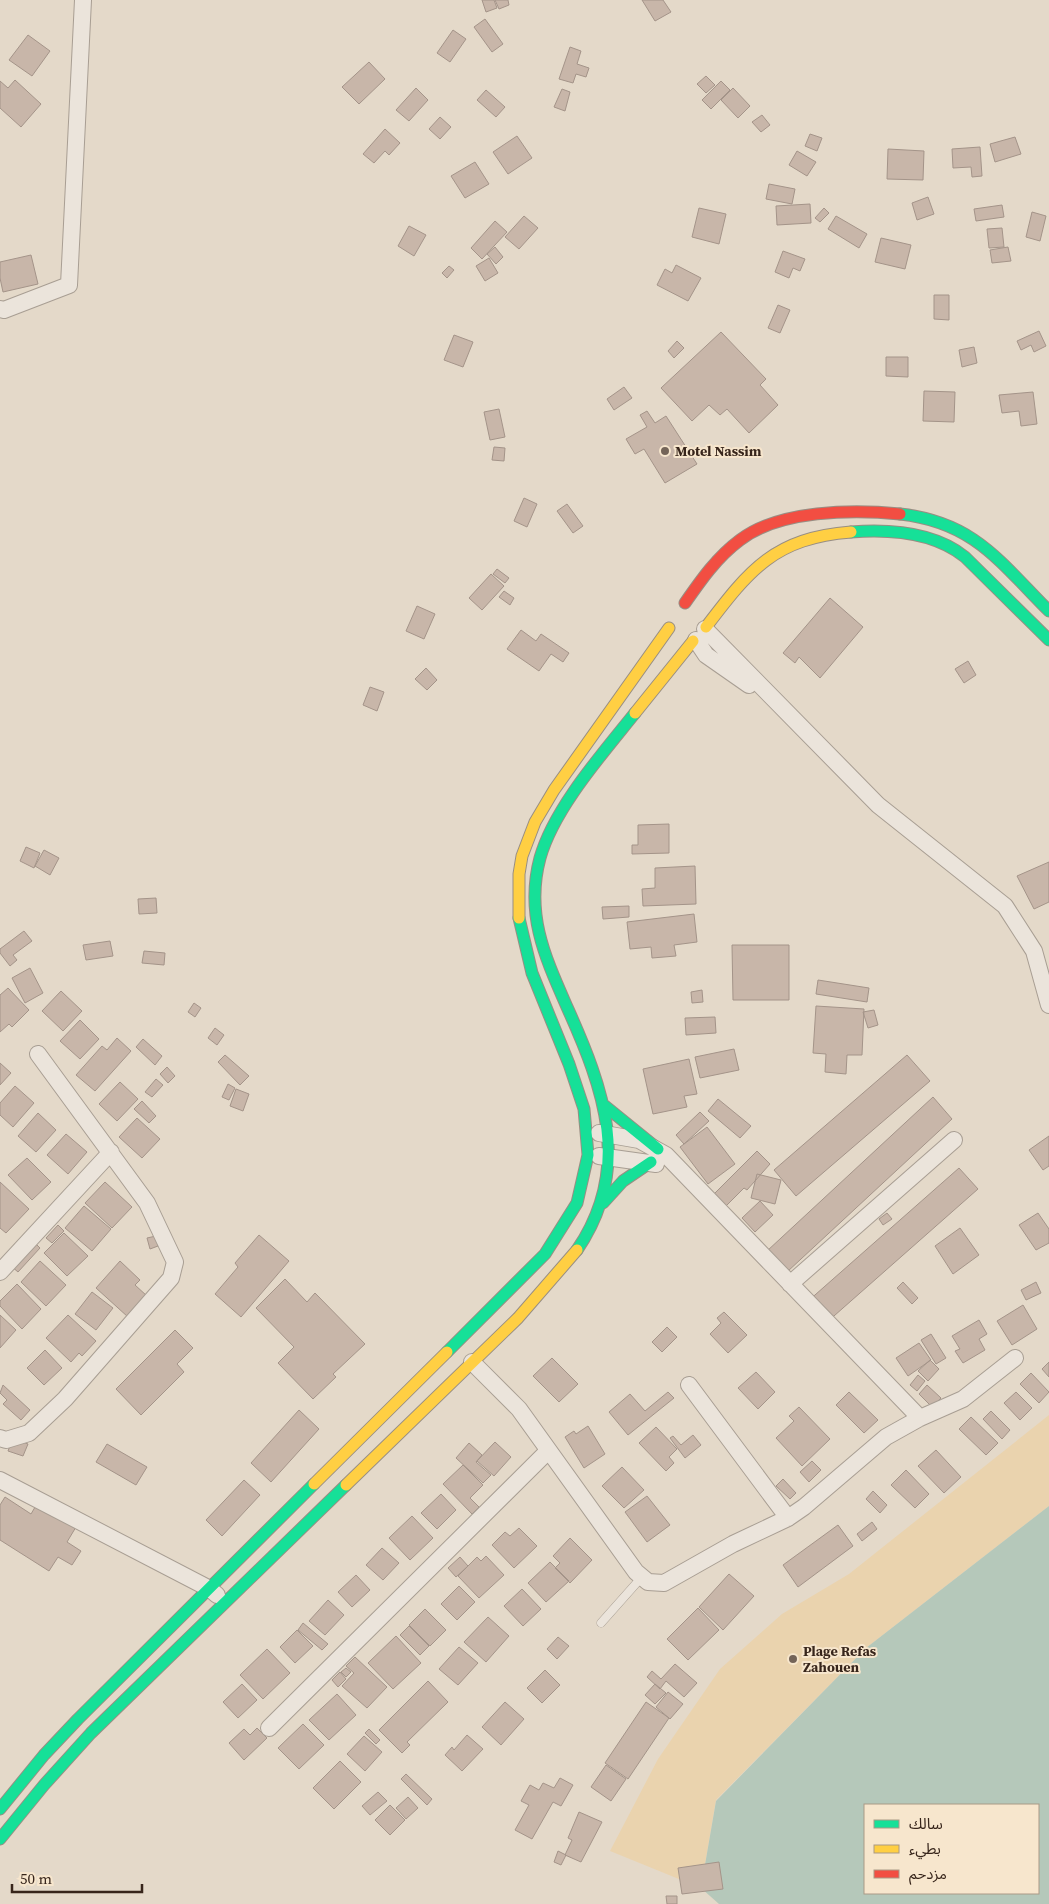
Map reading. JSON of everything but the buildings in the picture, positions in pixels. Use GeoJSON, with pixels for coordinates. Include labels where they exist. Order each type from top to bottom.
{"type":"FeatureCollection","features":[{"type":"Feature","properties":{"kind":"main road"},"geometry":{"type":"LineString","coordinates":[[601,1206],[610,1157],[610,1134],[606,1106],[542,948],[535,916],[536,876],[543,850],[557,819],[623,726],[688,624],[712,566],[740,540],[767,525],[860,512],[927,517],[942,521],[974,539],[1015,576],[1049,611]]}},
{"type":"Feature","properties":{"kind":"main road"},"geometry":{"type":"LineString","coordinates":[[0,1810],[44,1755],[78,1719],[546,1254],[566,1228],[578,1204],[584,1185],[588,1155],[588,1131],[579,1088],[524,949],[517,914],[519,872],[530,832],[540,813],[688,624],[774,554],[786,548],[828,534],[889,533],[920,536],[950,546],[965,557],[1049,640]]}},
{"type":"Feature","properties":{"kind":"main road"},"geometry":{"type":"LineString","coordinates":[[0,1839],[44,1785],[91,1733],[472,1362],[565,1266],[585,1238],[601,1206],[623,1181],[654,1156],[606,1106]]}},
{"type":"Feature","properties":{"kind":"street"},"geometry":{"type":"LineString","coordinates":[[0,309],[4,310],[69,285],[83,0]]}},
{"type":"Feature","properties":{"kind":"street"},"geometry":{"type":"LineString","coordinates":[[688,624],[710,659],[740,677],[787,713],[878,805],[1005,906],[1034,951],[1049,1005]]}},
{"type":"Feature","properties":{"kind":"street"},"geometry":{"type":"LineString","coordinates":[[0,1438],[6,1440],[28,1433],[65,1399],[171,1278],[175,1262],[147,1203],[38,1054]]}},
{"type":"Feature","properties":{"kind":"street"},"geometry":{"type":"LineString","coordinates":[[588,1131],[638,1140],[654,1156],[685,1173],[920,1418]]}},
{"type":"Feature","properties":{"kind":"street"},"geometry":{"type":"LineString","coordinates":[[790,1284],[954,1140]]}},
{"type":"Feature","properties":{"kind":"street"},"geometry":{"type":"LineString","coordinates":[[0,1272],[111,1152]]}},
{"type":"Feature","properties":{"kind":"street"},"geometry":{"type":"LineString","coordinates":[[588,1155],[610,1157],[654,1156]]}},
{"type":"Feature","properties":{"kind":"street"},"geometry":{"type":"LineString","coordinates":[[472,1362],[519,1409],[642,1578],[656,1584],[671,1581],[704,1559],[788,1518],[804,1508],[886,1438],[920,1418],[963,1399],[1015,1358]]}},
{"type":"Feature","properties":{"kind":"street"},"geometry":{"type":"LineString","coordinates":[[689,1385],[788,1518]]}},
{"type":"Feature","properties":{"kind":"street"},"geometry":{"type":"LineString","coordinates":[[269,1728],[548,1451]]}},
{"type":"Feature","properties":{"kind":"street"},"geometry":{"type":"LineString","coordinates":[[0,1480],[210,1589],[225,1604]]}},
{"type":"Feature","properties":{"kind":"lane"},"geometry":{"type":"LineString","coordinates":[[601,1623],[642,1578]]}},
{"type":"Feature","properties":{"kind":"sand","name":"Plage Refas Zahouen"},"geometry":{"type":"Polygon","coordinates":[[[1049,1415],[1049,1506],[866,1648],[716,1800],[701,1888],[610,1851],[658,1759],[720,1669],[782,1614],[849,1574],[1049,1415]]]}},
{"type":"Feature","properties":{"kind":"shaded area"},"geometry":{"type":"Polygon","coordinates":[[[1049,1506],[1049,1904],[719,1904],[701,1888],[716,1801],[866,1648],[1049,1506]]]}},
{"type":"Feature","properties":{"kind":"traffic: fast"},"geometry":{"type":"LineString","coordinates":[[900,514],[926,518],[967,535],[1000,561],[1049,611]]}},
{"type":"Feature","properties":{"kind":"traffic: fast"},"geometry":{"type":"LineString","coordinates":[[851,532],[881,531],[911,534],[926,537],[953,549],[965,557],[1049,640]]}},
{"type":"Feature","properties":{"kind":"traffic: fast"},"geometry":{"type":"LineString","coordinates":[[577,1250],[594,1219],[604,1189],[608,1159],[607,1128],[592,1068],[545,953],[536,917],[536,878],[540,858],[556,820],[595,763],[635,713]]}},
{"type":"Feature","properties":{"kind":"traffic: fast"},"geometry":{"type":"LineString","coordinates":[[447,1352],[545,1254],[577,1203],[588,1155],[584,1109],[569,1064],[532,973],[519,918]]}},
{"type":"Feature","properties":{"kind":"traffic: fast"},"geometry":{"type":"LineString","coordinates":[[605,1106],[658,1149]]}},
{"type":"Feature","properties":{"kind":"traffic: fast"},"geometry":{"type":"LineString","coordinates":[[603,1203],[623,1181],[651,1162]]}},
{"type":"Feature","properties":{"kind":"traffic: fast"},"geometry":{"type":"LineString","coordinates":[[0,1809],[44,1755],[78,1719],[314,1484]]}},
{"type":"Feature","properties":{"kind":"traffic: fast"},"geometry":{"type":"LineString","coordinates":[[0,1839],[44,1785],[91,1733],[346,1485]]}},
{"type":"Feature","properties":{"kind":"traffic: slow"},"geometry":{"type":"LineString","coordinates":[[706,627],[751,573],[766,560],[783,549],[802,541],[825,535],[851,532]]}},
{"type":"Feature","properties":{"kind":"traffic: slow"},"geometry":{"type":"LineString","coordinates":[[519,918],[519,874],[522,856],[535,822],[554,790],[669,628]]}},
{"type":"Feature","properties":{"kind":"traffic: slow"},"geometry":{"type":"LineString","coordinates":[[635,713],[693,641]]}},
{"type":"Feature","properties":{"kind":"traffic: slow"},"geometry":{"type":"LineString","coordinates":[[346,1485],[518,1318],[577,1250]]}},
{"type":"Feature","properties":{"kind":"traffic: slow"},"geometry":{"type":"LineString","coordinates":[[314,1484],[447,1352]]}},
{"type":"Feature","properties":{"kind":"traffic: jam"},"geometry":{"type":"LineString","coordinates":[[685,603],[717,561],[740,540],[756,530],[795,517],[817,514],[839,512],[900,514]]}},
{"type":"Feature","properties":{"kind":"place","name":"Motel Nassim"},"geometry":{"type":"Point","coordinates":[665,451]}},
{"type":"Feature","properties":{"kind":"place","name":"Plage Refas Zahouen"},"geometry":{"type":"Point","coordinates":[793,1659]}}]}
